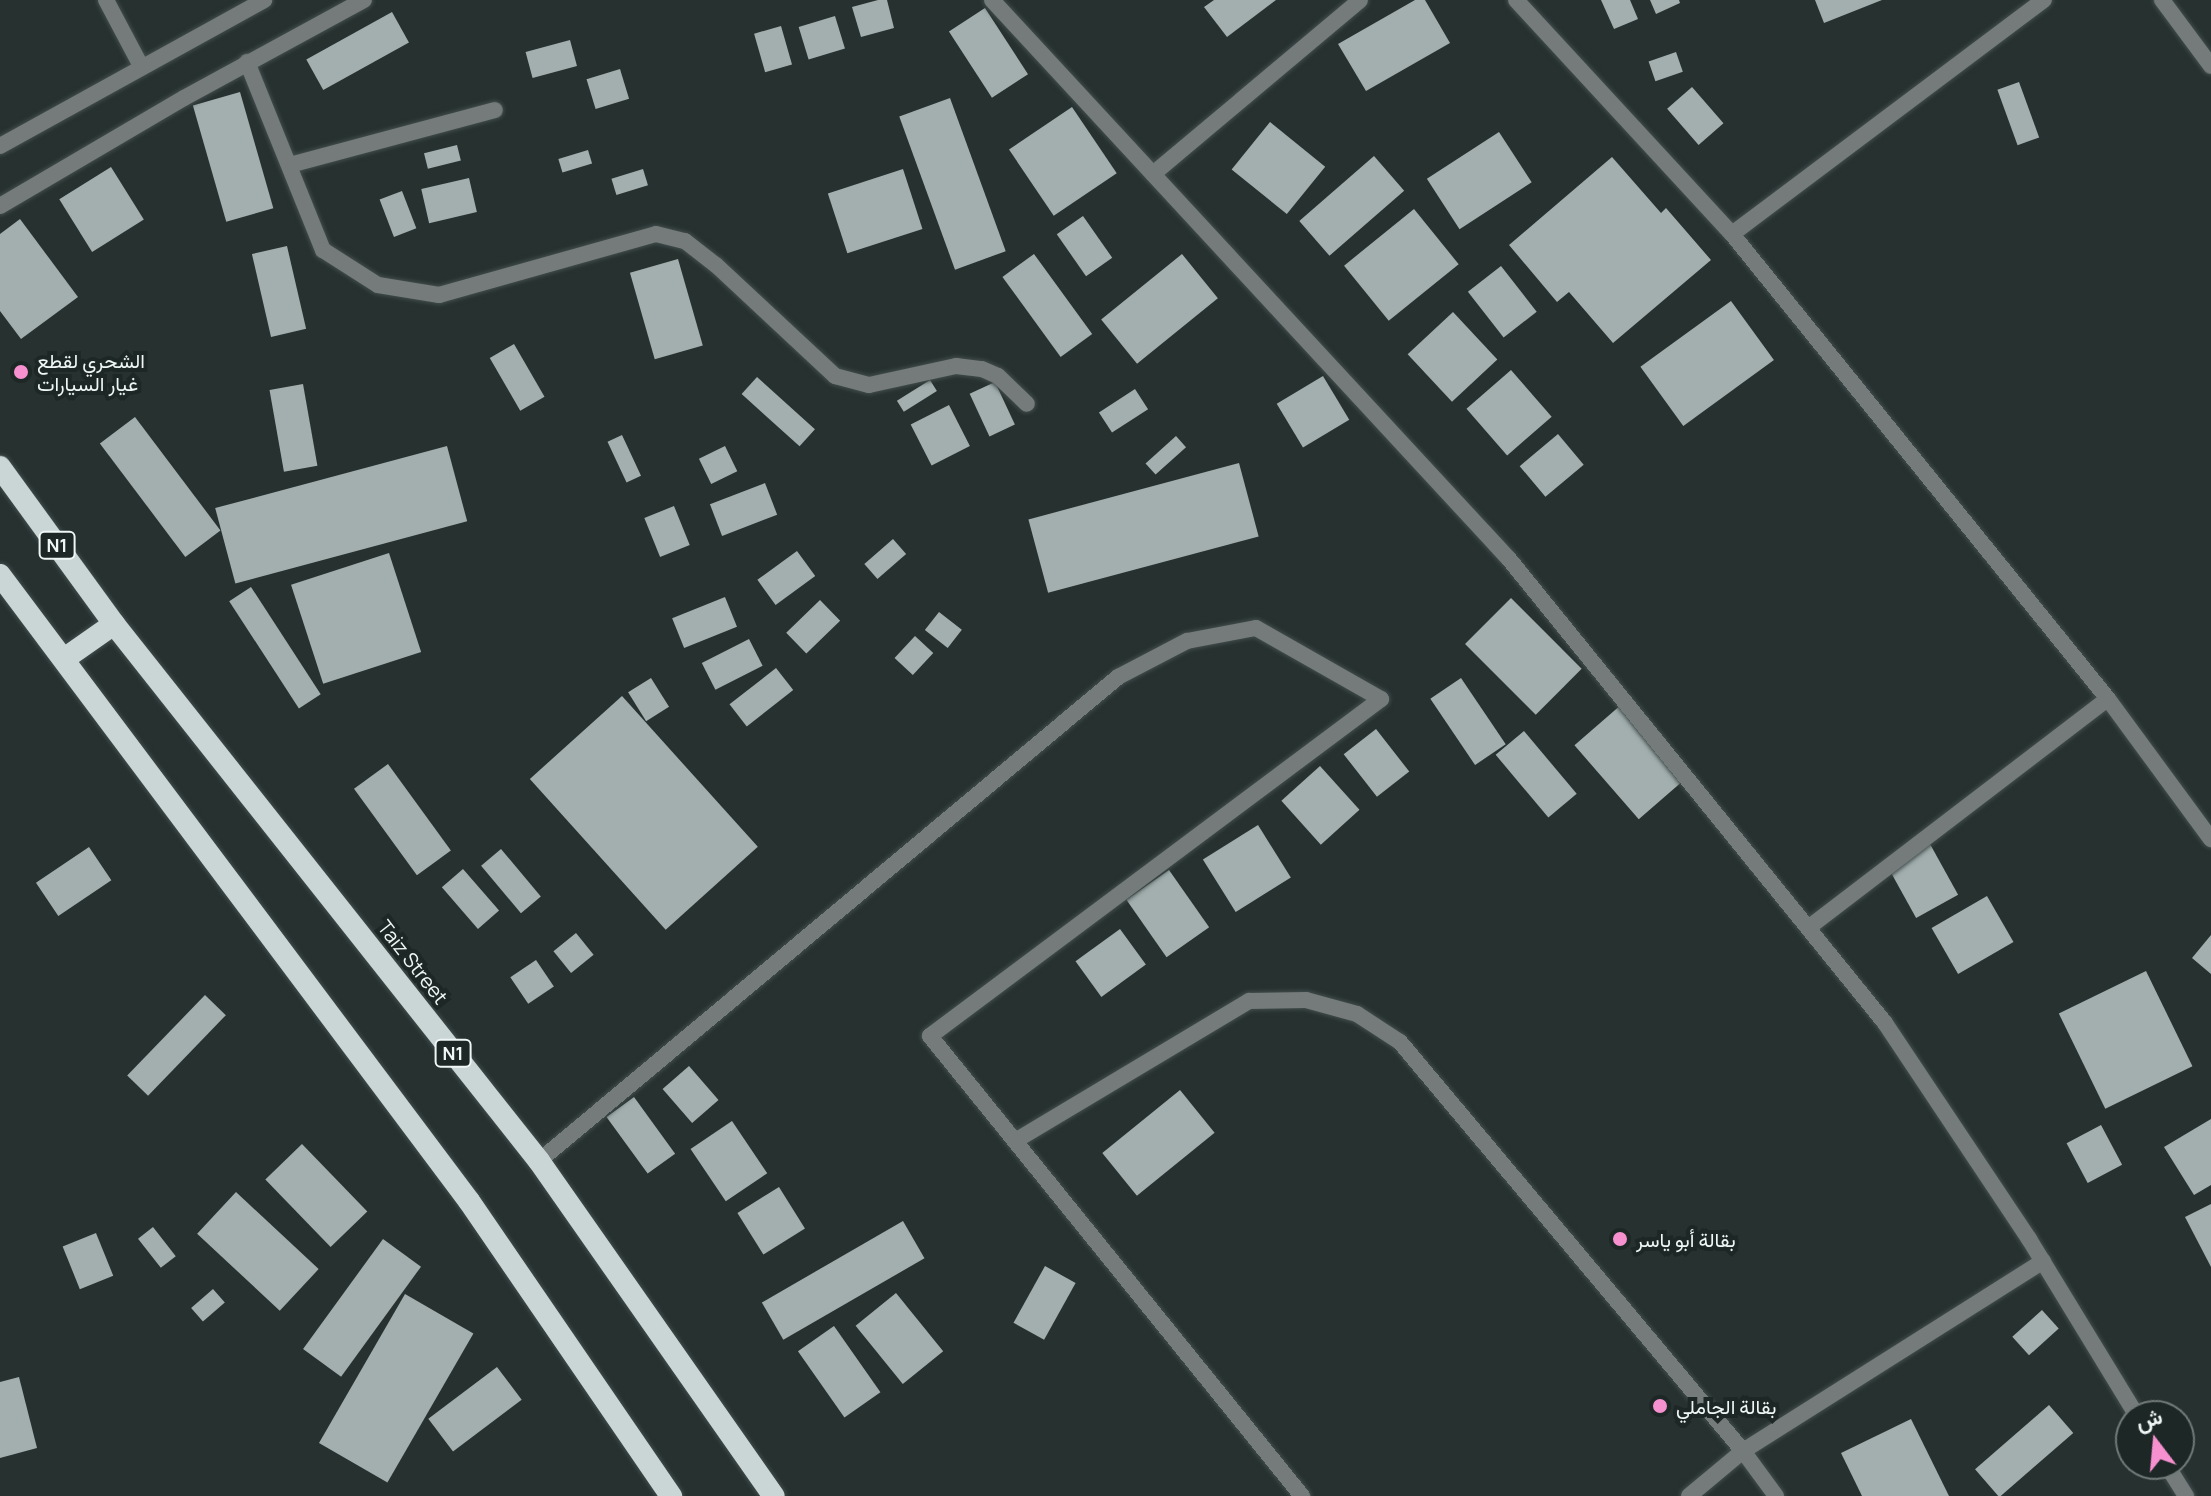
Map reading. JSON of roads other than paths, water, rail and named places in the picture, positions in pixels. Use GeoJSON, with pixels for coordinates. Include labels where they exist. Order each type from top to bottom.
{"type":"FeatureCollection","features":[{"type":"Feature","properties":{"kind":"highway","name":"Taiz Street"},"geometry":{"type":"LineString","coordinates":[[0,467],[114,624],[539,1161],[774,1496]]}},
{"type":"Feature","properties":{"kind":"highway"},"geometry":{"type":"LineString","coordinates":[[0,575],[469,1201],[671,1496]]}},
{"type":"Feature","properties":{"kind":"highway"},"geometry":{"type":"LineString","coordinates":[[64,659],[114,624]]}},
{"type":"Feature","properties":{"kind":"street"},"geometry":{"type":"LineString","coordinates":[[106,0],[141,66]]}},
{"type":"Feature","properties":{"kind":"street"},"geometry":{"type":"LineString","coordinates":[[0,146],[264,0]]}},
{"type":"Feature","properties":{"kind":"street"},"geometry":{"type":"LineString","coordinates":[[0,206],[247,62],[364,0]]}},
{"type":"Feature","properties":{"kind":"street"},"geometry":{"type":"LineString","coordinates":[[992,0],[1509,559],[1885,1023],[2043,1261],[2127,1400]]}},
{"type":"Feature","properties":{"kind":"street"},"geometry":{"type":"LineString","coordinates":[[1153,174],[1360,0]]}},
{"type":"Feature","properties":{"kind":"street"},"geometry":{"type":"LineString","coordinates":[[1516,0],[1732,234],[2108,699],[2211,839]]}},
{"type":"Feature","properties":{"kind":"street"},"geometry":{"type":"LineString","coordinates":[[1732,234],[2044,0]]}},
{"type":"Feature","properties":{"kind":"street"},"geometry":{"type":"LineString","coordinates":[[2162,0],[2211,66]]}},
{"type":"Feature","properties":{"kind":"street"},"geometry":{"type":"LineString","coordinates":[[247,62],[323,250],[378,285],[439,295],[656,234],[685,241],[716,265],[835,376],[869,385],[956,366],[982,369],[998,376],[1027,404]]}},
{"type":"Feature","properties":{"kind":"street"},"geometry":{"type":"LineString","coordinates":[[290,165],[495,110]]}},
{"type":"Feature","properties":{"kind":"street"},"geometry":{"type":"LineString","coordinates":[[539,1161],[1118,677],[1187,641],[1256,628],[1381,699],[930,1036],[1302,1496]]}},
{"type":"Feature","properties":{"kind":"street"},"geometry":{"type":"LineString","coordinates":[[1808,928],[2108,699]]}},
{"type":"Feature","properties":{"kind":"street"},"geometry":{"type":"LineString","coordinates":[[1015,1141],[1249,1001],[1306,1000],[1357,1014],[1400,1042],[1743,1451],[1776,1496]]}},
{"type":"Feature","properties":{"kind":"street"},"geometry":{"type":"LineString","coordinates":[[1689,1496],[1743,1451],[2043,1261]]}},
{"type":"Feature","properties":{"kind":"place","name":"الشحري لقطع غيار السيارات"},"geometry":{"type":"Point","coordinates":[21,372]}},
{"type":"Feature","properties":{"kind":"place","name":"بقالة أبو ياسر"},"geometry":{"type":"Point","coordinates":[1620,1239]}},
{"type":"Feature","properties":{"kind":"place","name":"بقالة الجاملي"},"geometry":{"type":"Point","coordinates":[1660,1406]}}]}
